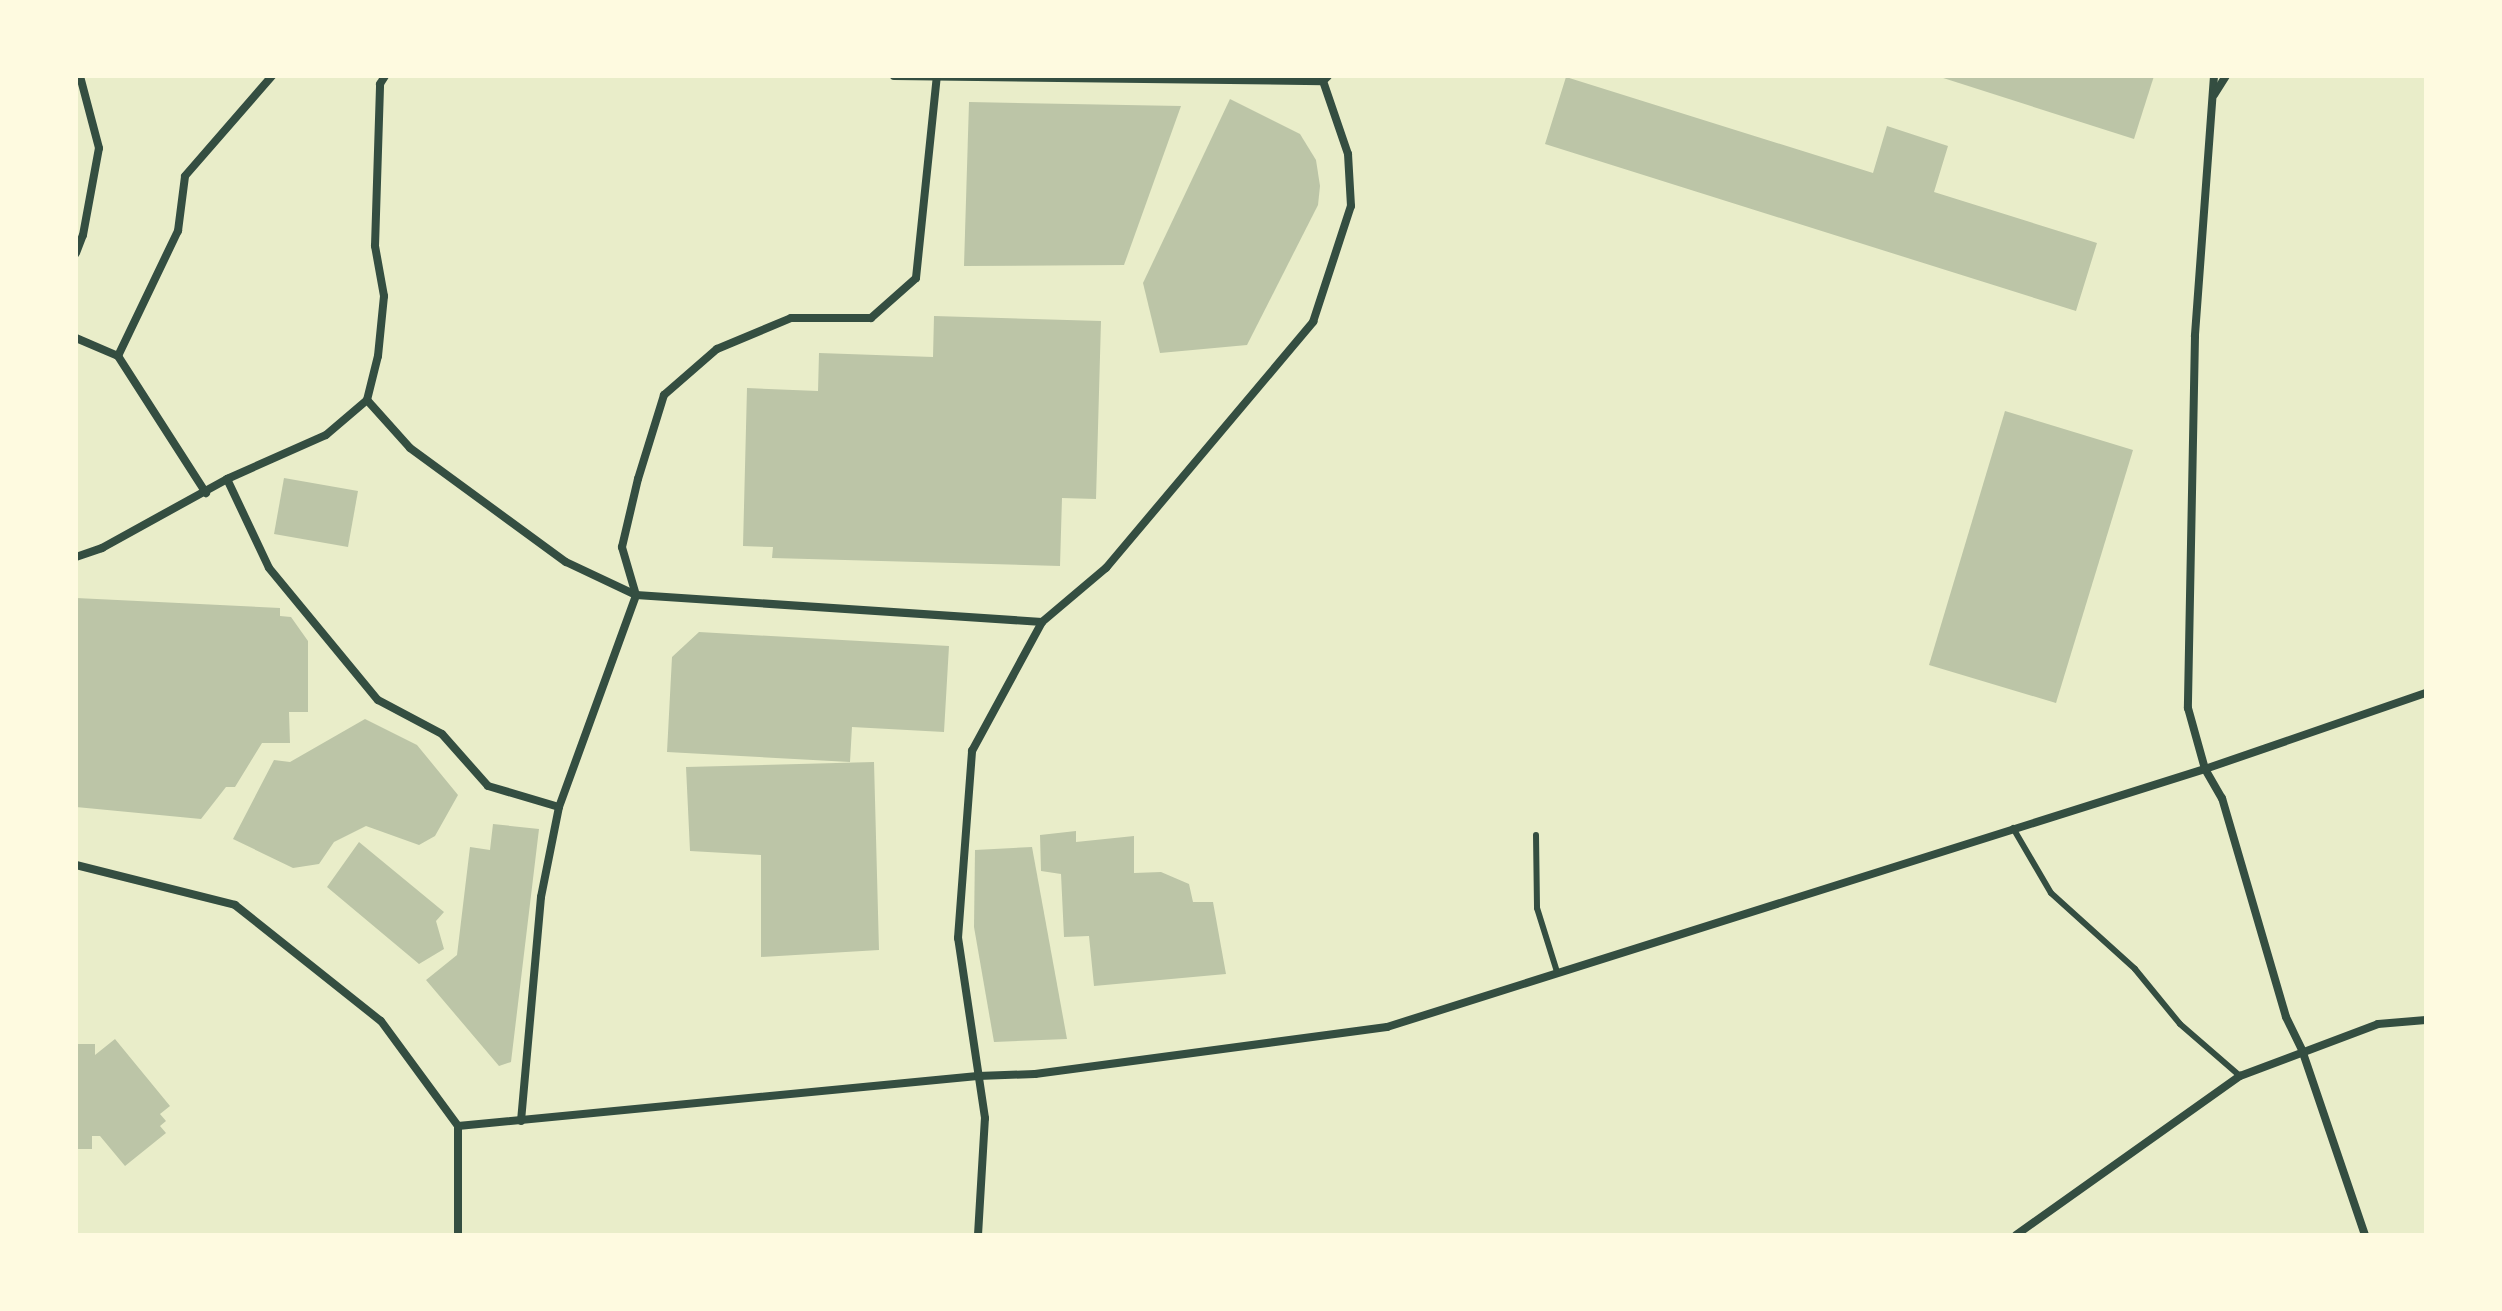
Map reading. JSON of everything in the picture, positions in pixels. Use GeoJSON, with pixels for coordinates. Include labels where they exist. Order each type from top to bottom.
{"type":"FeatureCollection","features":[{"type":"Feature","properties":{"kind":"street"},"geometry":{"type":"LineString","coordinates":[[76,253],[83,235],[99,148],[80,76]]}},
{"type":"Feature","properties":{"kind":"street"},"geometry":{"type":"LineString","coordinates":[[118,356],[178,231],[185,176],[272,76]]}},
{"type":"Feature","properties":{"kind":"street"},"geometry":{"type":"LineString","coordinates":[[76,557],[102,548],[227,479],[326,435],[367,400],[378,356],[384,296],[375,246],[380,84],[385,76]]}},
{"type":"Feature","properties":{"kind":"street"},"geometry":{"type":"LineString","coordinates":[[894,76],[1325,79],[1348,154],[1351,206],[1313,322],[1106,568],[1042,622],[972,751],[958,938],[985,1118],[978,1235]]}},
{"type":"Feature","properties":{"kind":"street"},"geometry":{"type":"LineString","coordinates":[[2214,76],[2195,336],[2188,708],[2205,769],[2222,798],[2286,1017],[2302,1050],[2365,1235]]}},
{"type":"Feature","properties":{"kind":"street"},"geometry":{"type":"LineString","coordinates":[[2214,95],[2226,76]]}},
{"type":"Feature","properties":{"kind":"street"},"geometry":{"type":"LineString","coordinates":[[521,1121],[541,897],[559,807],[636,595],[622,547],[638,479],[664,395],[717,349],[791,318],[871,318],[916,278],[937,77]]}},
{"type":"Feature","properties":{"kind":"street"},"geometry":{"type":"LineString","coordinates":[[76,338],[118,356],[206,493]]}},
{"type":"Feature","properties":{"kind":"street"},"geometry":{"type":"LineString","coordinates":[[367,400],[410,448],[566,562],[636,595],[1042,622]]}},
{"type":"Feature","properties":{"kind":"street"},"geometry":{"type":"LineString","coordinates":[[227,479],[269,568],[378,700],[442,734],[488,786],[559,807]]}},
{"type":"Feature","properties":{"kind":"street"},"geometry":{"type":"LineString","coordinates":[[458,1126],[978,1076],[1035,1074],[1387,1027],[2205,769],[2426,693]]}},
{"type":"Feature","properties":{"kind":"street"},"geometry":{"type":"LineString","coordinates":[[76,865],[235,905],[381,1021],[458,1126],[458,1235]]}},
{"type":"Feature","properties":{"kind":"street"},"geometry":{"type":"LineString","coordinates":[[2016,1235],[2240,1076],[2302,1050],[2378,1024],[2426,1020]]}},
{"type":"Feature","properties":{"kind":"lane"},"geometry":{"type":"LineString","coordinates":[[2013,828],[2051,893],[2135,969],[2180,1024],[2240,1076]]}},
{"type":"Feature","properties":{"kind":"lane"},"geometry":{"type":"LineString","coordinates":[[1536,835],[1537,908],[1557,972]]}},
{"type":"Feature","properties":{"kind":"building"},"geometry":{"type":"Polygon","coordinates":[[[1937,76],[2154,76],[2134,139],[1937,76]]]}},
{"type":"Feature","properties":{"kind":"building"},"geometry":{"type":"Polygon","coordinates":[[[1566,77],[1873,173],[1887,126],[1948,146],[1934,192],[2097,243],[2076,311],[1545,144],[1566,77]]]}},
{"type":"Feature","properties":{"kind":"building"},"geometry":{"type":"Polygon","coordinates":[[[1230,99],[1300,134],[1316,160],[1320,186],[1318,205],[1247,345],[1160,353],[1143,283],[1230,99]]]}},
{"type":"Feature","properties":{"kind":"building"},"geometry":{"type":"Polygon","coordinates":[[[969,102],[1181,106],[1124,265],[964,266],[969,102]]]}},
{"type":"Feature","properties":{"kind":"building"},"geometry":{"type":"Polygon","coordinates":[[[934,316],[1101,321],[1096,499],[1062,498],[1060,566],[772,558],[773,547],[743,546],[747,388],[818,391],[819,353],[933,357],[934,316]]]}},
{"type":"Feature","properties":{"kind":"building"},"geometry":{"type":"Polygon","coordinates":[[[2005,411],[2133,450],[2056,703],[1929,665],[2005,411]]]}},
{"type":"Feature","properties":{"kind":"building"},"geometry":{"type":"Polygon","coordinates":[[[284,478],[358,491],[348,547],[274,534],[284,478]]]}},
{"type":"Feature","properties":{"kind":"building"},"geometry":{"type":"Polygon","coordinates":[[[76,598],[280,608],[280,616],[291,617],[308,641],[308,712],[289,712],[290,743],[262,743],[235,787],[226,787],[201,819],[76,807],[76,598]]]}},
{"type":"Feature","properties":{"kind":"building"},"geometry":{"type":"Polygon","coordinates":[[[699,632],[949,646],[944,732],[852,727],[850,762],[667,752],[672,657],[699,632]]]}},
{"type":"Feature","properties":{"kind":"building"},"geometry":{"type":"Polygon","coordinates":[[[365,719],[417,745],[458,795],[435,836],[419,845],[366,826],[334,842],[319,864],[293,868],[233,839],[274,760],[290,762],[365,719]]]}},
{"type":"Feature","properties":{"kind":"building"},"geometry":{"type":"Polygon","coordinates":[[[874,762],[879,950],[761,957],[761,855],[690,851],[686,767],[874,762]]]}},
{"type":"Feature","properties":{"kind":"building"},"geometry":{"type":"Polygon","coordinates":[[[493,824],[539,829],[511,1062],[499,1066],[426,980],[457,955],[470,847],[490,850],[493,824]]]}},
{"type":"Feature","properties":{"kind":"building"},"geometry":{"type":"Polygon","coordinates":[[[1076,831],[1076,842],[1134,836],[1134,873],[1161,872],[1189,884],[1193,902],[1213,902],[1226,974],[1094,986],[1089,936],[1064,937],[1061,874],[1041,871],[1040,835],[1076,831]]]}},
{"type":"Feature","properties":{"kind":"building"},"geometry":{"type":"Polygon","coordinates":[[[359,842],[444,912],[436,921],[444,949],[419,964],[327,887],[359,842]]]}},
{"type":"Feature","properties":{"kind":"building"},"geometry":{"type":"Polygon","coordinates":[[[1032,847],[1067,1039],[994,1042],[974,927],[975,850],[1032,847]]]}},
{"type":"Feature","properties":{"kind":"building"},"geometry":{"type":"Polygon","coordinates":[[[115,1039],[170,1106],[160,1114],[166,1121],[160,1126],[166,1133],[125,1166],[100,1136],[92,1136],[92,1149],[76,1149],[76,1044],[95,1044],[95,1055],[115,1039]]]}}]}
